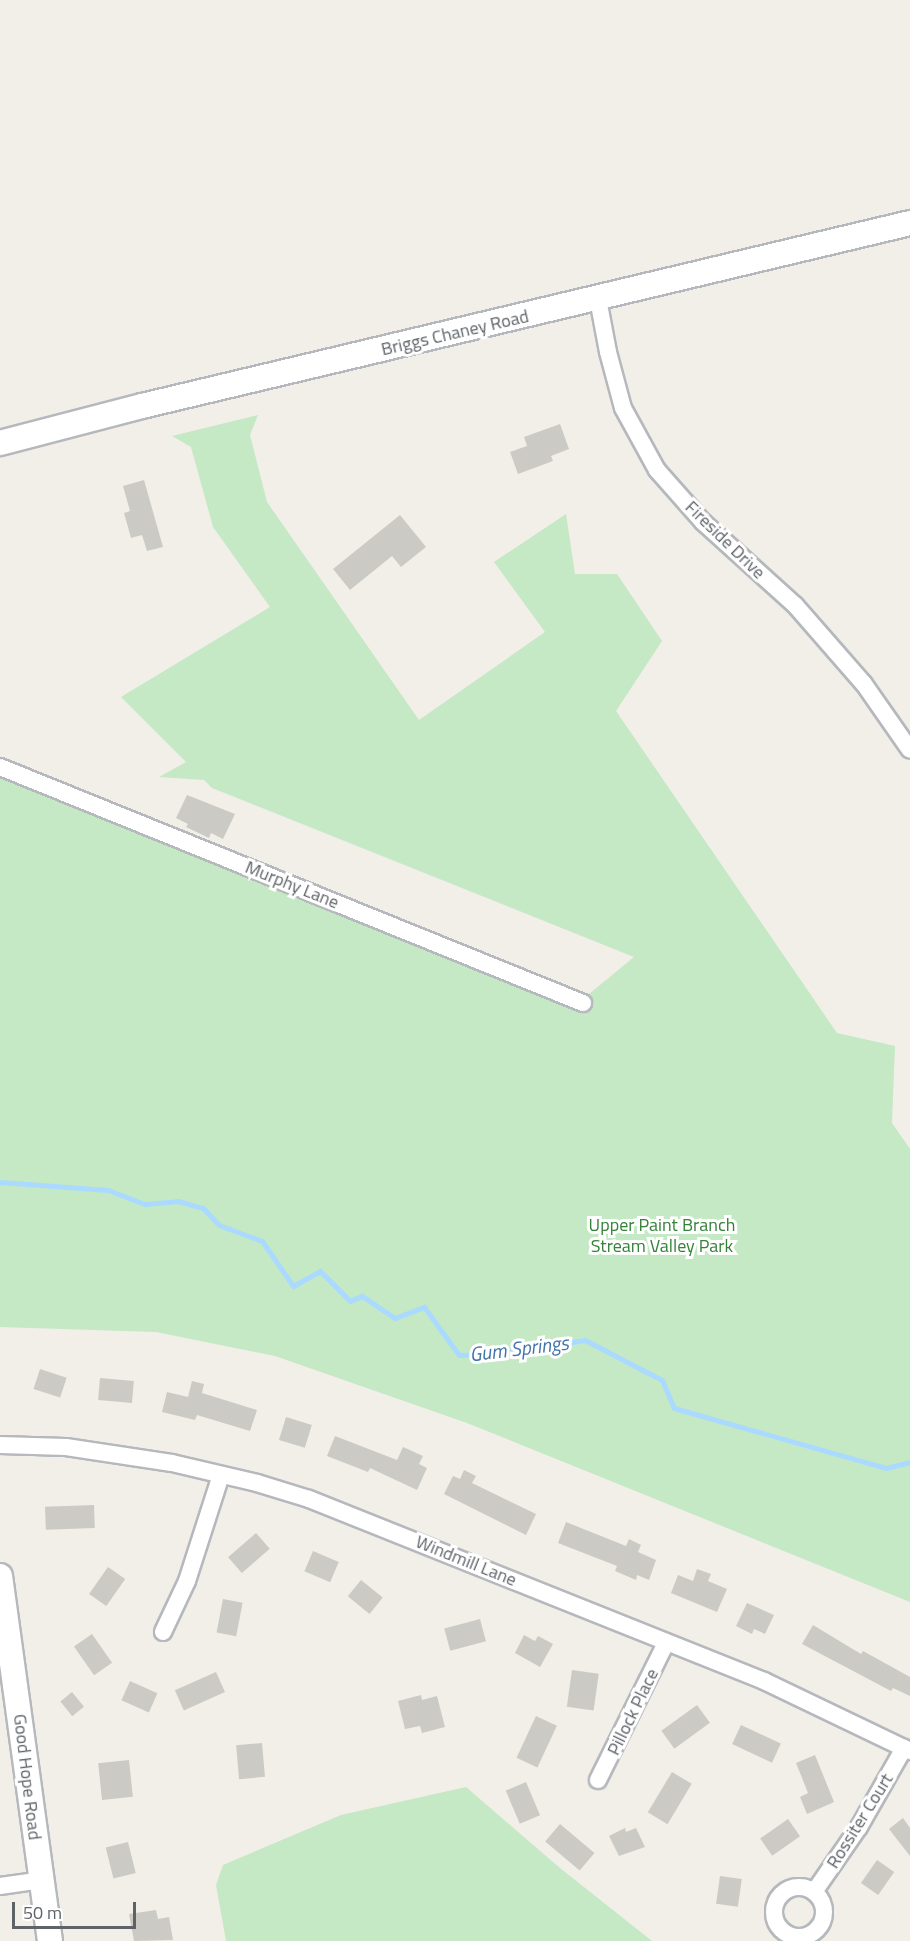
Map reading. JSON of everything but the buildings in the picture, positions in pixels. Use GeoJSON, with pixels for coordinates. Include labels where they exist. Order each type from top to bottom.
{"type":"FeatureCollection","features":[{"type":"Feature","properties":{"kind":"main road","name":"Briggs Chaney Road"},"geometry":{"type":"LineString","coordinates":[[0,443],[141,406],[910,223]]}},
{"type":"Feature","properties":{"kind":"main road","name":"Good Hope Road"},"geometry":{"type":"LineString","coordinates":[[0,1576],[33,1836],[42,1880],[50,1941]]}},
{"type":"Feature","properties":{"kind":"street","name":"Fireside Drive"},"geometry":{"type":"LineString","coordinates":[[598,299],[608,352],[623,408],[657,470],[703,522],[795,604],[864,684],[910,750]]}},
{"type":"Feature","properties":{"kind":"street","name":"Murphy Lane"},"geometry":{"type":"LineString","coordinates":[[0,767],[583,1003]]}},
{"type":"Feature","properties":{"kind":"street","name":"Windmill Lane"},"geometry":{"type":"LineString","coordinates":[[0,1445],[66,1448],[112,1454],[222,1474],[309,1499],[764,1681],[907,1749]]}},
{"type":"Feature","properties":{"kind":"street"},"geometry":{"type":"LineString","coordinates":[[163,1632],[187,1581],[222,1474]]}},
{"type":"Feature","properties":{"kind":"street","name":"Pillock Place"},"geometry":{"type":"LineString","coordinates":[[598,1780],[666,1642]]}},
{"type":"Feature","properties":{"kind":"street","name":"Rossiter Court"},"geometry":{"type":"LineString","coordinates":[[814,1892],[859,1827],[907,1749]]}},
{"type":"Feature","properties":{"kind":"street"},"geometry":{"type":"LineString","coordinates":[[0,1887],[42,1880]]}},
{"type":"Feature","properties":{"kind":"green space","name":"Upper Paint Branch Stream Valley Park"},"geometry":{"type":"Polygon","coordinates":[[[258,415],[250,435],[267,502],[419,720],[545,632],[494,562],[566,514],[575,574],[617,574],[662,641],[616,711],[837,1033],[895,1046],[892,1123],[910,1149],[910,1602],[467,1423],[275,1356],[156,1332],[0,1327],[0,775],[572,1008],[634,957],[212,788],[204,780],[159,777],[186,762],[121,697],[270,607],[213,527],[191,447],[172,436],[258,415]]]}},
{"type":"Feature","properties":{"kind":"green space"},"geometry":{"type":"Polygon","coordinates":[[[466,1787],[560,1868],[652,1941],[226,1941],[216,1885],[223,1865],[341,1815],[466,1787]]]}},
{"type":"Feature","properties":{"kind":"waterway","name":"Gum Springs"},"geometry":{"type":"LineString","coordinates":[[0,1182],[108,1190],[145,1204],[178,1201],[203,1208],[219,1225],[262,1241],[293,1286],[320,1271],[350,1301],[362,1296],[395,1318],[424,1307],[459,1355],[497,1354],[585,1340],[662,1380],[674,1408],[886,1468],[910,1462]]}}]}
